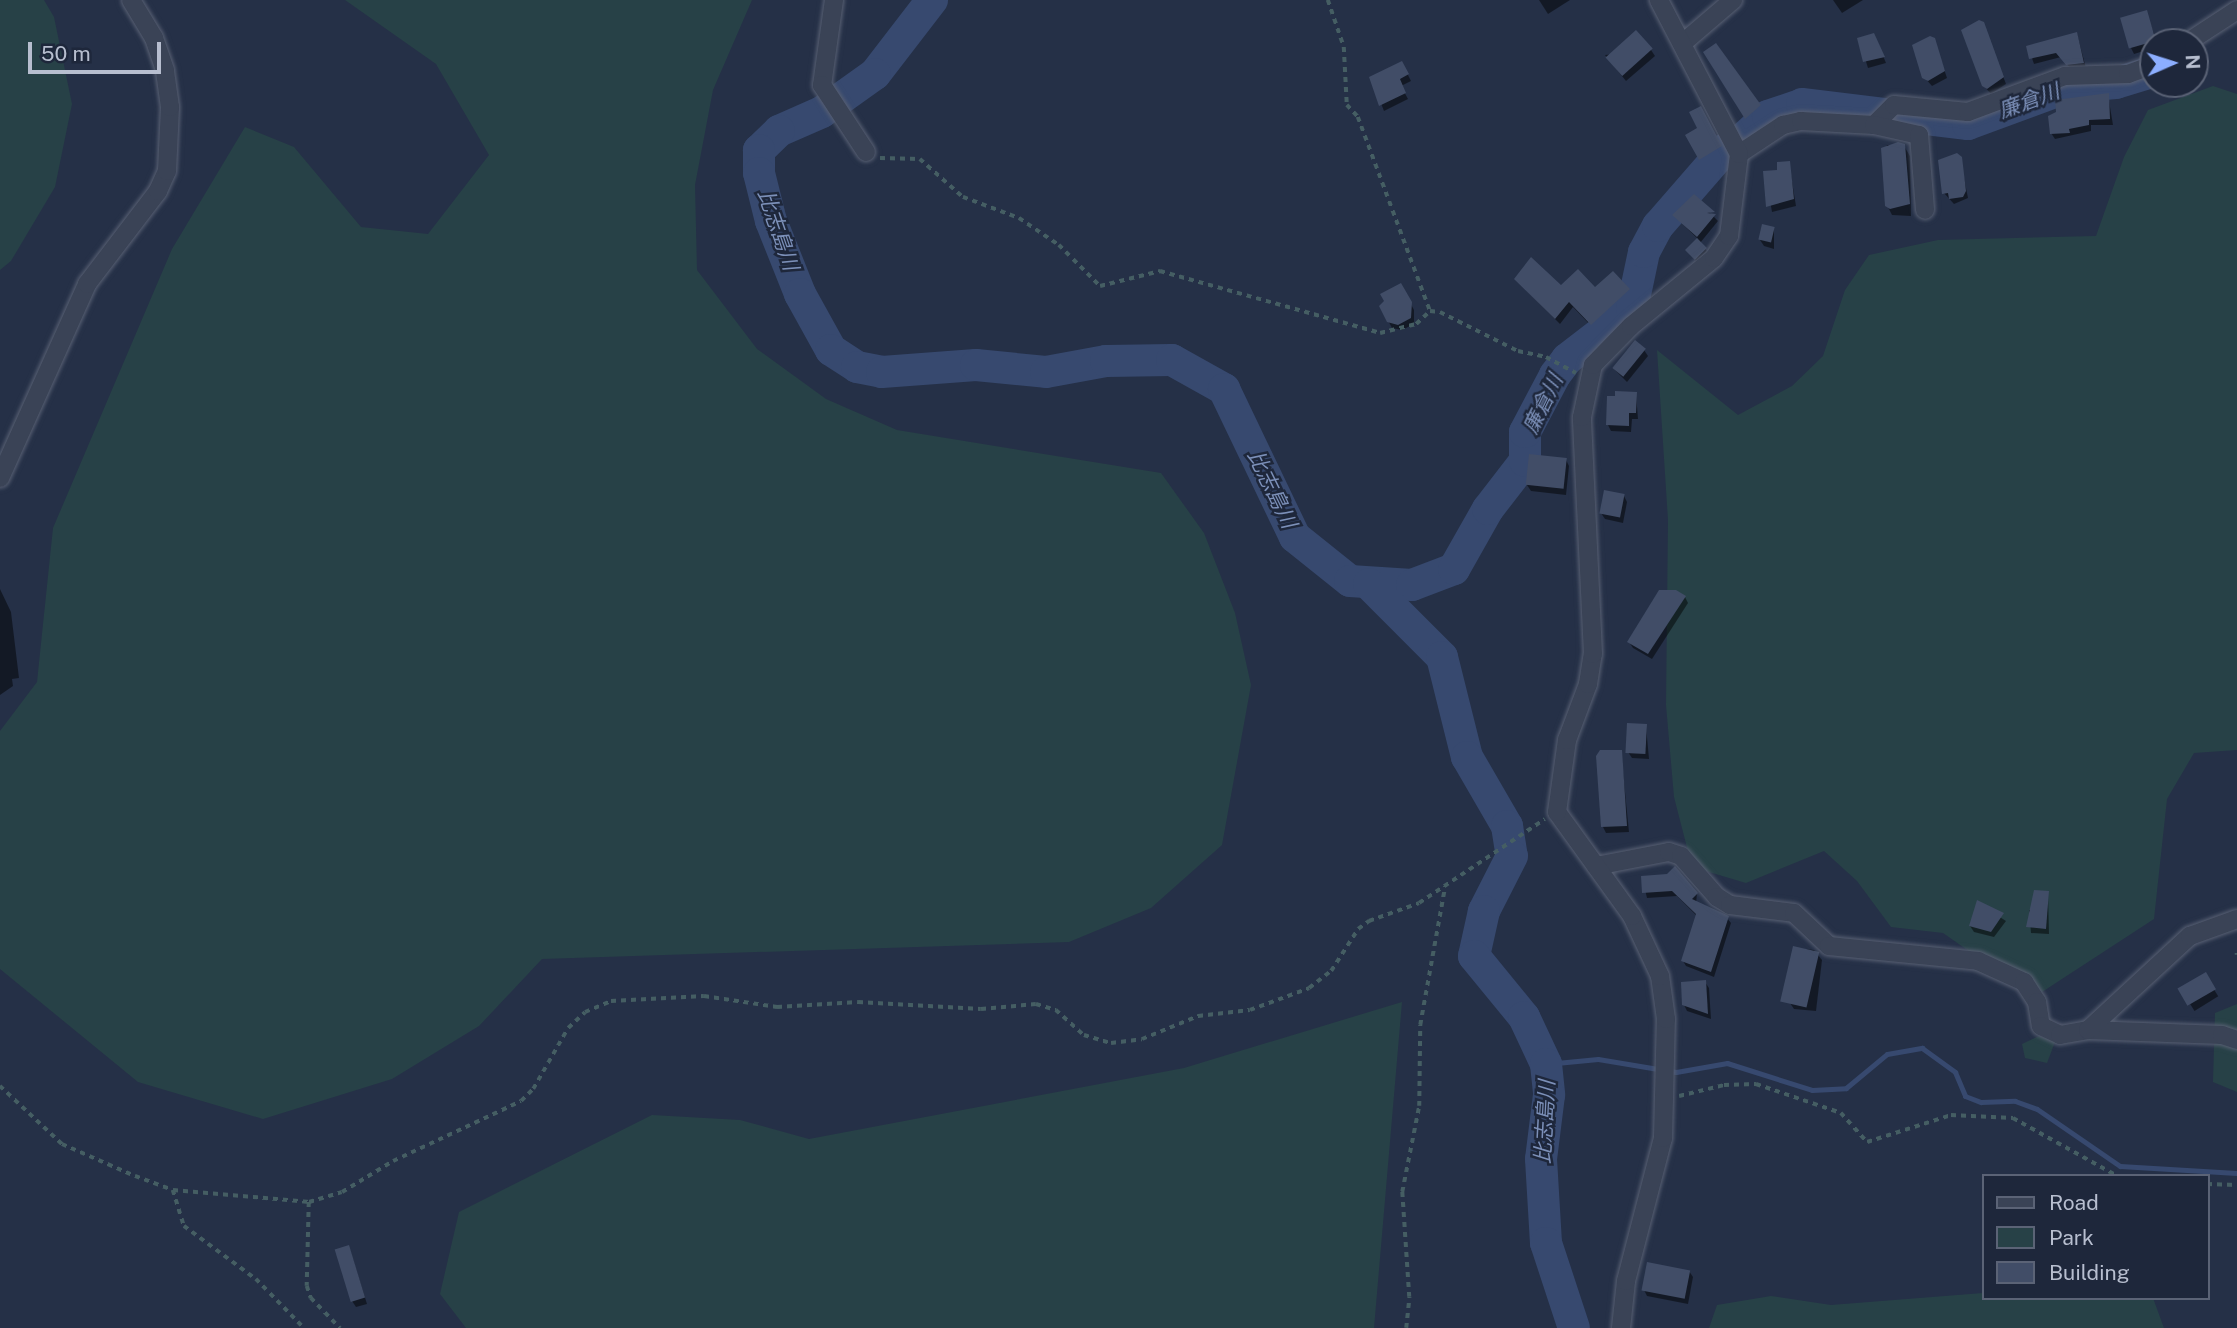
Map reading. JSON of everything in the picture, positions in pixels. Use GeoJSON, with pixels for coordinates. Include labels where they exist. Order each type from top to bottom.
{"type":"FeatureCollection","features":[{"type":"Feature","properties":{"kind":"street"},"geometry":{"type":"LineString","coordinates":[[0,478],[87,284],[158,191],[167,171],[171,132],[165,70],[154,38],[131,0]]}},
{"type":"Feature","properties":{"kind":"street"},"geometry":{"type":"LineString","coordinates":[[834,0],[822,85],[866,152]]}},
{"type":"Feature","properties":{"kind":"street"},"geometry":{"type":"LineString","coordinates":[[1620,1328],[1626,1281],[1663,1138],[1667,1100],[1666,1070],[1660,976],[1632,916],[1557,812],[1566,740],[1588,684],[1593,654],[1582,417],[1593,365],[1615,342],[1714,258],[1729,236],[1740,154],[1684,42],[1659,0]]}},
{"type":"Feature","properties":{"kind":"street"},"geometry":{"type":"LineString","coordinates":[[1684,42],[1734,0]]}},
{"type":"Feature","properties":{"kind":"street"},"geometry":{"type":"LineString","coordinates":[[2209,28],[2237,10]]}},
{"type":"Feature","properties":{"kind":"street"},"geometry":{"type":"LineString","coordinates":[[1874,125],[1894,105],[1968,113],[2065,76],[2128,74],[2139,70]]}},
{"type":"Feature","properties":{"kind":"street"},"geometry":{"type":"LineString","coordinates":[[1740,154],[1783,125],[1801,121],[1874,125],[1919,135],[1926,210]]}},
{"type":"Feature","properties":{"kind":"street"},"geometry":{"type":"LineString","coordinates":[[1597,866],[1668,852],[1681,856],[1717,897],[1730,905],[1794,913],[1829,946],[1978,961],[2024,982],[2037,1002],[2041,1026],[2060,1035],[2088,1030],[2222,1035],[2237,1040]]}},
{"type":"Feature","properties":{"kind":"street"},"geometry":{"type":"LineString","coordinates":[[2088,1030],[2190,936],[2237,919]]}},
{"type":"Feature","properties":{"kind":"path"},"geometry":{"type":"LineString","coordinates":[[1328,0],[1344,47],[1347,105],[1358,117],[1430,311]]}},
{"type":"Feature","properties":{"kind":"path"},"geometry":{"type":"LineString","coordinates":[[866,152],[880,158],[920,159],[963,197],[1019,218],[1059,245],[1100,285],[1160,271],[1380,333],[1416,324],[1430,311],[1440,312],[1518,351],[1556,361],[1564,368]]}},
{"type":"Feature","properties":{"kind":"path"},"geometry":{"type":"LineString","coordinates":[[0,1086],[62,1144],[173,1190],[309,1202],[342,1192],[393,1161],[521,1101],[533,1089],[568,1028],[585,1013],[611,1001],[704,996],[777,1007],[858,1002],[981,1009],[1046,1004],[1084,1035],[1111,1043],[1132,1041],[1198,1016],[1272,1004],[1309,988],[1331,971],[1358,929],[1369,921],[1419,902],[1529,828]]}},
{"type":"Feature","properties":{"kind":"path"},"geometry":{"type":"LineString","coordinates":[[1406,1328],[1409,1297],[1402,1192],[1419,1106],[1420,1025],[1444,886]]}},
{"type":"Feature","properties":{"kind":"path"},"geometry":{"type":"LineString","coordinates":[[1667,1100],[1724,1085],[1756,1084],[1841,1113],[1867,1142],[1951,1115],[2013,1118],[2113,1174]]}},
{"type":"Feature","properties":{"kind":"path"},"geometry":{"type":"LineString","coordinates":[[2209,1184],[2237,1185]]}},
{"type":"Feature","properties":{"kind":"path"},"geometry":{"type":"LineString","coordinates":[[173,1190],[184,1226],[256,1279],[304,1328]]}},
{"type":"Feature","properties":{"kind":"path"},"geometry":{"type":"LineString","coordinates":[[309,1202],[307,1286],[311,1298],[337,1327]]}},
{"type":"Feature","properties":{"kind":"green space"},"geometry":{"type":"Polygon","coordinates":[[[0,0],[44,0],[54,17],[72,104],[55,187],[11,261],[0,270],[0,0]]]}},
{"type":"Feature","properties":{"kind":"green space"},"geometry":{"type":"Polygon","coordinates":[[[345,0],[752,0],[713,90],[695,185],[697,270],[757,349],[826,399],[897,430],[1161,473],[1204,533],[1235,613],[1251,685],[1222,845],[1151,908],[1069,942],[542,959],[479,1026],[392,1079],[263,1119],[138,1082],[0,969],[0,731],[37,682],[53,528],[172,249],[245,127],[294,147],[361,227],[428,234],[489,155],[436,64],[345,0]]]}},
{"type":"Feature","properties":{"kind":"green space"},"geometry":{"type":"Polygon","coordinates":[[[2213,86],[2237,94],[2237,750],[2194,753],[2167,799],[2154,919],[2042,992],[1986,963],[1943,933],[1891,927],[1857,881],[1824,851],[1746,883],[1692,867],[1674,797],[1666,705],[1668,520],[1657,350],[1738,415],[1792,386],[1823,356],[1845,290],[1869,255],[1938,240],[2096,236],[2124,157],[2148,110],[2180,98],[2209,98],[2209,87],[2213,86]]]}},
{"type":"Feature","properties":{"kind":"green space"},"geometry":{"type":"Polygon","coordinates":[[[1402,1002],[1374,1328],[466,1328],[440,1294],[459,1212],[652,1115],[740,1120],[809,1139],[1184,1068],[1402,1002]]]}},
{"type":"Feature","properties":{"kind":"green space"},"geometry":{"type":"Polygon","coordinates":[[[2237,1004],[2237,1092],[2213,1082],[2215,1013],[2237,1004]]]}},
{"type":"Feature","properties":{"kind":"green space"},"geometry":{"type":"Polygon","coordinates":[[[2039,1036],[2055,1042],[2047,1063],[2025,1058],[2022,1044],[2039,1036]]]}},
{"type":"Feature","properties":{"kind":"green space"},"geometry":{"type":"Polygon","coordinates":[[[1982,1293],[1982,1300],[2154,1300],[2164,1328],[1709,1328],[1717,1305],[1771,1296],[1831,1305],[1982,1293]]]}},
{"type":"Feature","properties":{"kind":"building"},"geometry":{"type":"Polygon","coordinates":[[[2147,10],[2152,28],[2139,28],[2139,46],[2129,48],[2120,18],[2147,10]]]}},
{"type":"Feature","properties":{"kind":"building"},"geometry":{"type":"Polygon","coordinates":[[[1979,20],[1984,22],[2004,77],[1987,89],[1982,86],[1961,30],[1979,20]]]}},
{"type":"Feature","properties":{"kind":"building"},"geometry":{"type":"Polygon","coordinates":[[[1636,30],[1653,49],[1622,76],[1606,57],[1636,30]]]}},
{"type":"Feature","properties":{"kind":"building"},"geometry":{"type":"Polygon","coordinates":[[[2077,32],[2084,63],[2066,65],[2056,53],[2029,59],[2026,46],[2077,32]]]}},
{"type":"Feature","properties":{"kind":"building"},"geometry":{"type":"Polygon","coordinates":[[[1874,33],[1885,57],[1863,62],[1857,38],[1874,33]]]}},
{"type":"Feature","properties":{"kind":"building"},"geometry":{"type":"Polygon","coordinates":[[[1930,36],[1935,38],[1945,71],[1928,81],[1922,78],[1912,45],[1930,36]]]}},
{"type":"Feature","properties":{"kind":"building"},"geometry":{"type":"Polygon","coordinates":[[[1716,43],[1761,105],[1745,119],[1703,52],[1716,43]]]}},
{"type":"Feature","properties":{"kind":"building"},"geometry":{"type":"Polygon","coordinates":[[[1402,61],[1409,74],[1400,79],[1406,93],[1379,106],[1369,77],[1402,61]]]}},
{"type":"Feature","properties":{"kind":"building"},"geometry":{"type":"Polygon","coordinates":[[[2109,93],[2110,119],[2089,120],[2089,125],[2069,129],[2070,133],[2050,134],[2048,116],[2056,112],[2055,100],[2109,93]]]}},
{"type":"Feature","properties":{"kind":"building"},"geometry":{"type":"Polygon","coordinates":[[[1701,106],[1722,146],[1699,160],[1685,135],[1697,128],[1689,112],[1701,106]]]}},
{"type":"Feature","properties":{"kind":"building"},"geometry":{"type":"Polygon","coordinates":[[[1898,142],[1905,144],[1910,204],[1890,209],[1885,206],[1881,148],[1898,142]]]}},
{"type":"Feature","properties":{"kind":"building"},"geometry":{"type":"Polygon","coordinates":[[[1957,153],[1962,157],[1966,191],[1963,197],[1949,199],[1948,193],[1942,194],[1938,160],[1957,153]]]}},
{"type":"Feature","properties":{"kind":"building"},"geometry":{"type":"Polygon","coordinates":[[[1790,161],[1794,199],[1766,207],[1763,171],[1777,170],[1777,162],[1790,161]]]}},
{"type":"Feature","properties":{"kind":"building"},"geometry":{"type":"Polygon","coordinates":[[[1694,194],[1715,212],[1707,213],[1716,214],[1697,237],[1672,215],[1694,194]]]}},
{"type":"Feature","properties":{"kind":"building"},"geometry":{"type":"Polygon","coordinates":[[[1762,224],[1775,227],[1771,243],[1758,240],[1762,224]]]}},
{"type":"Feature","properties":{"kind":"building"},"geometry":{"type":"Polygon","coordinates":[[[1697,238],[1707,248],[1695,260],[1685,250],[1697,238]]]}},
{"type":"Feature","properties":{"kind":"building"},"geometry":{"type":"Polygon","coordinates":[[[1531,257],[1561,285],[1578,269],[1595,287],[1613,271],[1630,289],[1591,325],[1569,302],[1555,319],[1514,279],[1531,257]]]}},
{"type":"Feature","properties":{"kind":"building"},"geometry":{"type":"Polygon","coordinates":[[[1401,283],[1412,302],[1411,318],[1398,325],[1387,322],[1379,306],[1384,301],[1380,294],[1401,283]]]}},
{"type":"Feature","properties":{"kind":"building"},"geometry":{"type":"Polygon","coordinates":[[[1635,340],[1646,349],[1623,377],[1612,368],[1635,340]]]}},
{"type":"Feature","properties":{"kind":"building"},"geometry":{"type":"Polygon","coordinates":[[[1615,391],[1637,392],[1636,413],[1629,413],[1629,426],[1606,425],[1607,396],[1615,396],[1615,391]]]}},
{"type":"Feature","properties":{"kind":"building"},"geometry":{"type":"Polygon","coordinates":[[[1529,454],[1567,458],[1564,489],[1526,485],[1529,454]]]}},
{"type":"Feature","properties":{"kind":"building"},"geometry":{"type":"Polygon","coordinates":[[[1604,490],[1625,494],[1620,518],[1599,514],[1604,490]]]}},
{"type":"Feature","properties":{"kind":"building"},"geometry":{"type":"Polygon","coordinates":[[[1659,590],[1676,590],[1686,596],[1648,654],[1627,642],[1659,590]]]}},
{"type":"Feature","properties":{"kind":"building"},"geometry":{"type":"Polygon","coordinates":[[[1627,723],[1647,724],[1645,754],[1625,753],[1627,723]]]}},
{"type":"Feature","properties":{"kind":"building"},"geometry":{"type":"Polygon","coordinates":[[[1600,750],[1622,750],[1627,826],[1601,827],[1596,756],[1600,750]]]}},
{"type":"Feature","properties":{"kind":"building"},"geometry":{"type":"Polygon","coordinates":[[[1675,866],[1698,893],[1692,899],[1729,916],[1711,972],[1681,961],[1696,914],[1672,891],[1642,893],[1641,876],[1667,874],[1675,866]]]}},
{"type":"Feature","properties":{"kind":"building"},"geometry":{"type":"Polygon","coordinates":[[[2034,890],[2049,891],[2046,929],[2026,927],[2034,890]]]}},
{"type":"Feature","properties":{"kind":"building"},"geometry":{"type":"Polygon","coordinates":[[[1977,900],[2004,913],[1991,932],[1969,926],[1977,900]]]}},
{"type":"Feature","properties":{"kind":"building"},"geometry":{"type":"Polygon","coordinates":[[[1793,946],[1819,952],[1806,1008],[1780,1002],[1793,946]]]}},
{"type":"Feature","properties":{"kind":"building"},"geometry":{"type":"Polygon","coordinates":[[[2206,972],[2216,989],[2187,1006],[2177,988],[2206,972]]]}},
{"type":"Feature","properties":{"kind":"building"},"geometry":{"type":"Polygon","coordinates":[[[1706,980],[1708,1014],[1682,1005],[1681,982],[1706,980]]]}},
{"type":"Feature","properties":{"kind":"building"},"geometry":{"type":"Polygon","coordinates":[[[349,1245],[365,1298],[351,1302],[335,1249],[349,1245]]]}},
{"type":"Feature","properties":{"kind":"building"},"geometry":{"type":"Polygon","coordinates":[[[1647,1262],[1690,1270],[1685,1299],[1641,1290],[1647,1262]]]}},
{"type":"Feature","properties":{"kind":"waterway","name":"比志島川"},"geometry":{"type":"LineString","coordinates":[[932,0],[875,74],[822,112],[779,131],[759,150],[759,173],[771,221],[800,294],[831,350],[857,367],[882,372],[976,365],[1046,372],[1106,361],[1172,360],[1224,389],[1295,537],[1350,581],[1412,585],[1454,569],[1488,509],[1525,461],[1525,432],[1555,375],[1567,359],[1632,309],[1644,252],[1658,226],[1724,150]]}},
{"type":"Feature","properties":{"kind":"waterway","name":"廉倉川"},"geometry":{"type":"LineString","coordinates":[[1747,135],[1768,116],[1802,104],[1968,124],[2068,87],[2116,83],[2139,76]]}},
{"type":"Feature","properties":{"kind":"waterway","name":"比志島川"},"geometry":{"type":"LineString","coordinates":[[1369,584],[1442,657],[1467,757],[1507,826],[1512,856],[1484,911],[1474,956],[1524,1017],[1546,1064],[1549,1095],[1541,1159],[1546,1243],[1574,1328]]}},
{"type":"Feature","properties":{"kind":"waterway"},"geometry":{"type":"LineString","coordinates":[[1546,1064],[1598,1059],[1676,1072],[1727,1063],[1812,1090],[1846,1088],[1887,1054],[1922,1048],[1955,1072],[1965,1096],[1981,1102],[2015,1101],[2037,1109],[2120,1166],[2237,1173]]}}]}
